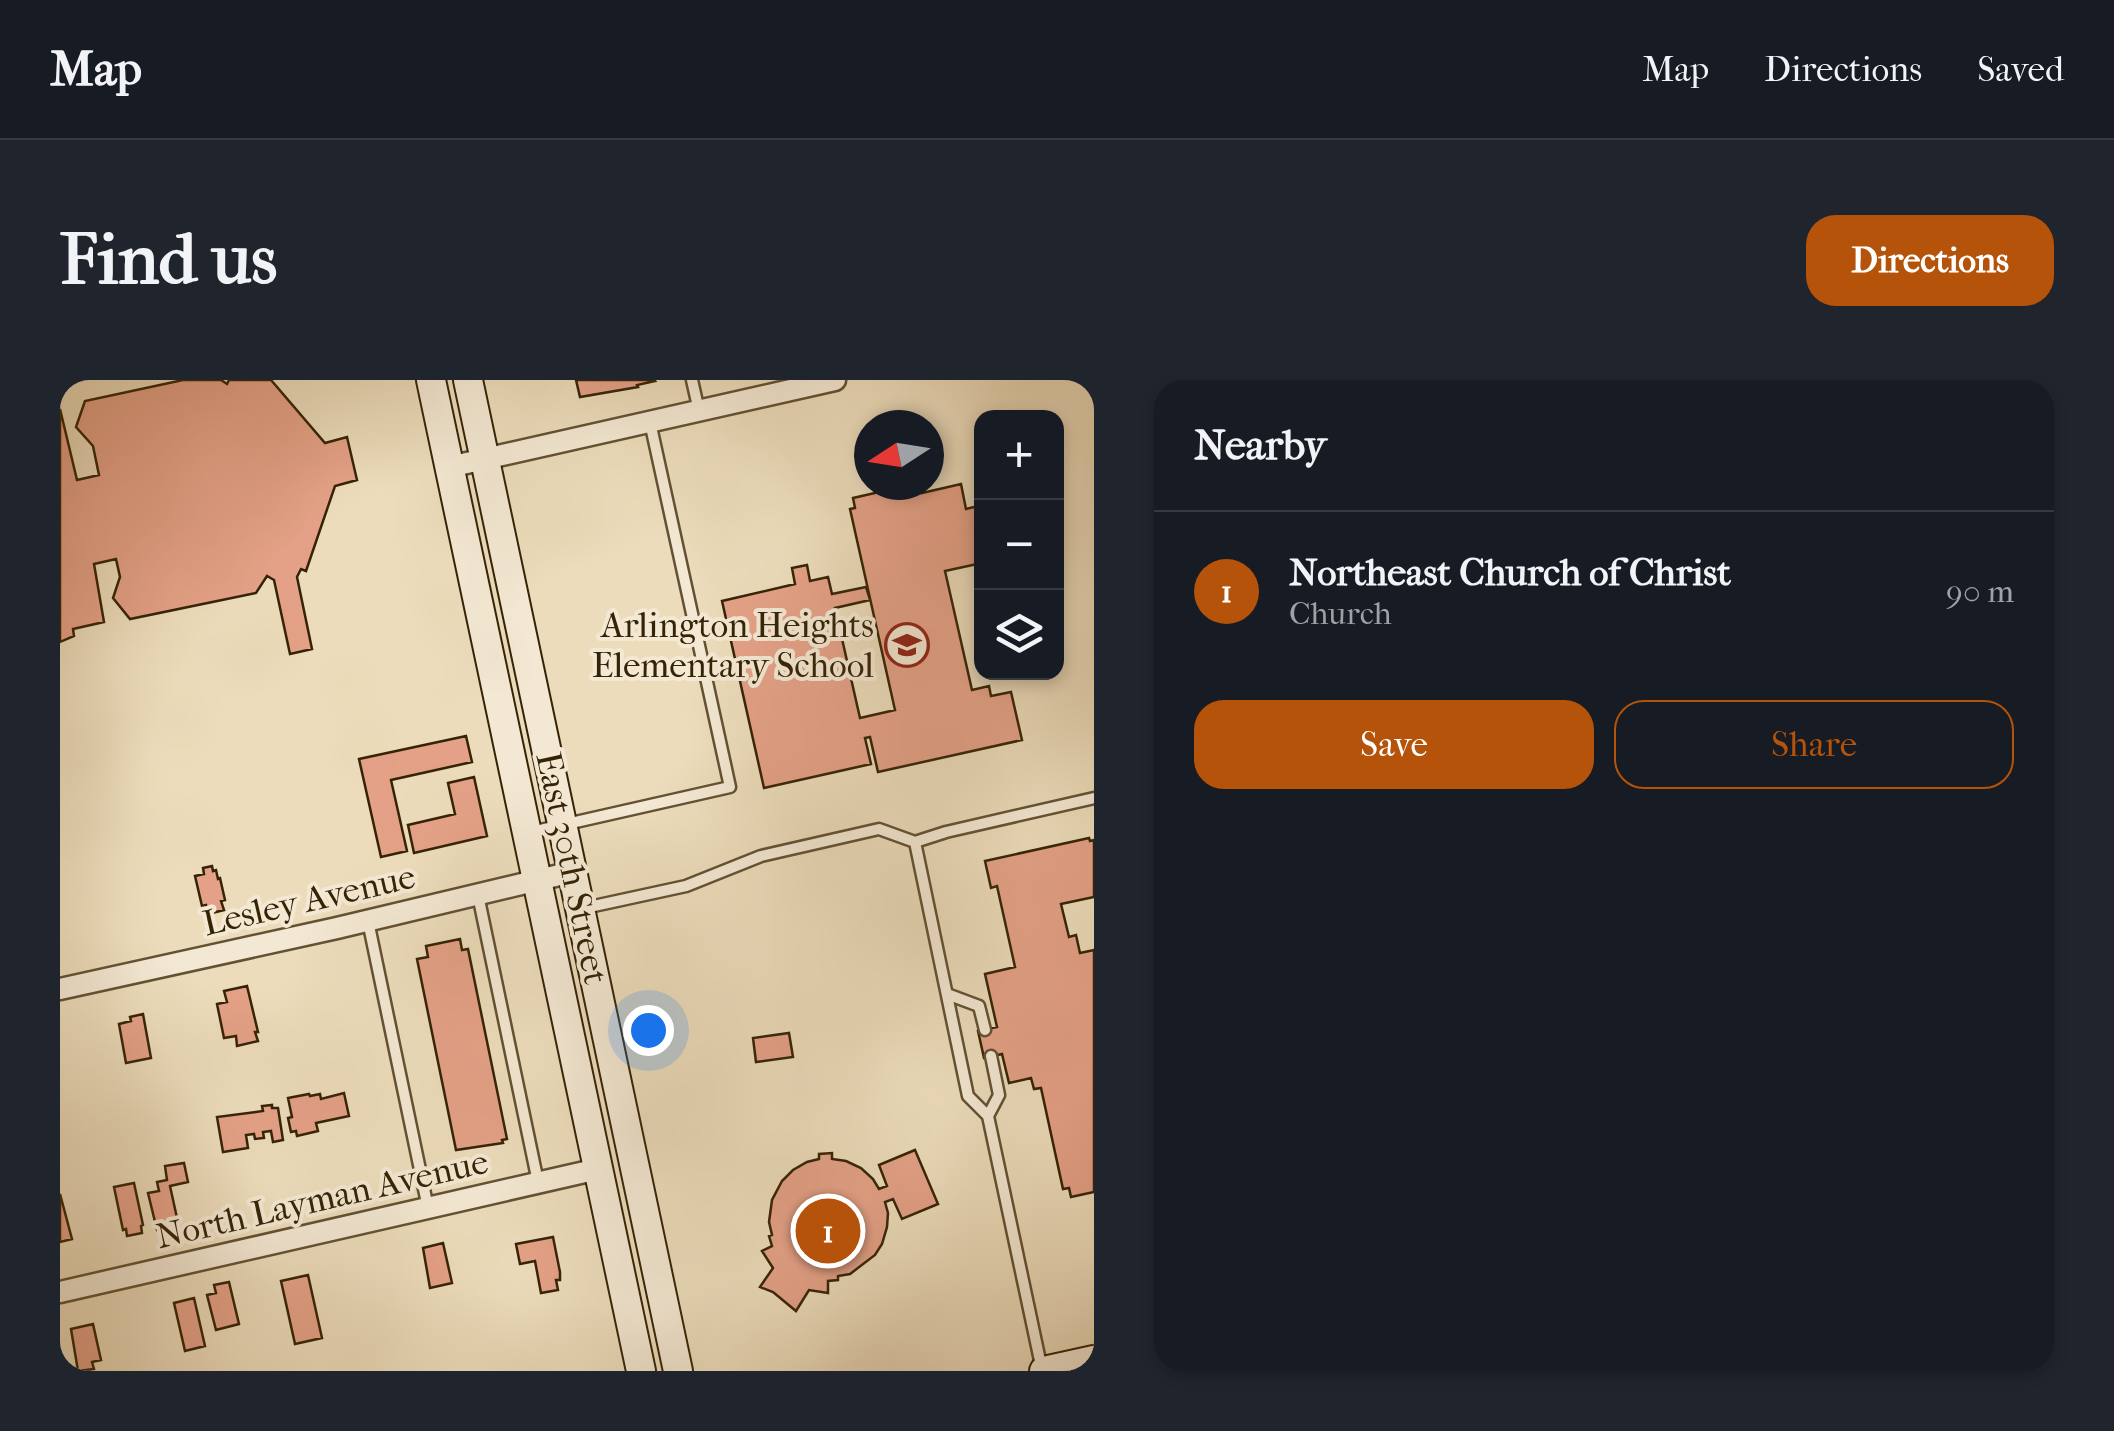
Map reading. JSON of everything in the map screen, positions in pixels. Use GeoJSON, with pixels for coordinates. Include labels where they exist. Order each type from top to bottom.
{"type":"FeatureCollection","features":[{"type":"Feature","properties":{"kind":"main road","name":"East 30th Street"},"geometry":{"type":"LineString","coordinates":[[430,380],[641,1371]]}},
{"type":"Feature","properties":{"kind":"main road","name":"East 30th Street"},"geometry":{"type":"LineString","coordinates":[[468,380],[678,1371]]}},
{"type":"Feature","properties":{"kind":"main road"},"geometry":{"type":"LineString","coordinates":[[1043,1371],[1094,1360]]}},
{"type":"Feature","properties":{"kind":"street"},"geometry":{"type":"LineString","coordinates":[[449,467],[835,380]]}},
{"type":"Feature","properties":{"kind":"street","name":"Lesley Avenue"},"geometry":{"type":"LineString","coordinates":[[60,990],[572,872]]}},
{"type":"Feature","properties":{"kind":"street","name":"North Layman Avenue"},"geometry":{"type":"LineString","coordinates":[[60,1292],[598,1169]]}},
{"type":"Feature","properties":{"kind":"lane"},"geometry":{"type":"LineString","coordinates":[[692,380],[699,410]]}},
{"type":"Feature","properties":{"kind":"lane"},"geometry":{"type":"LineString","coordinates":[[526,833],[730,787],[650,422]]}},
{"type":"Feature","properties":{"kind":"lane"},"geometry":{"type":"LineString","coordinates":[[580,909],[686,886],[761,856],[879,829],[916,842],[1094,798]]}},
{"type":"Feature","properties":{"kind":"lane"},"geometry":{"type":"LineString","coordinates":[[916,842],[968,1096],[988,1116],[1043,1371]]}},
{"type":"Feature","properties":{"kind":"lane"},"geometry":{"type":"LineString","coordinates":[[478,894],[538,1182]]}},
{"type":"Feature","properties":{"kind":"lane"},"geometry":{"type":"LineString","coordinates":[[368,921],[428,1208]]}},
{"type":"Feature","properties":{"kind":"lane"},"geometry":{"type":"LineString","coordinates":[[947,994],[979,1006],[985,1030]]}},
{"type":"Feature","properties":{"kind":"lane"},"geometry":{"type":"LineString","coordinates":[[988,1116],[999,1095],[991,1056]]}},
{"type":"Feature","properties":{"kind":"building"},"geometry":{"type":"Polygon","coordinates":[[[183,380],[221,380],[227,384],[229,380],[271,380],[325,443],[347,437],[357,480],[335,486],[306,571],[301,569],[297,577],[312,649],[290,654],[274,580],[267,576],[256,593],[130,619],[113,598],[120,577],[116,559],[94,564],[104,622],[73,629],[74,636],[60,642],[60,409],[77,480],[99,475],[93,446],[76,427],[85,401],[183,380]]]}},
{"type":"Feature","properties":{"kind":"building"},"geometry":{"type":"Polygon","coordinates":[[[576,380],[654,380],[655,381],[580,397],[576,380]]]}},
{"type":"Feature","properties":{"kind":"building"},"geometry":{"type":"Polygon","coordinates":[[[961,484],[966,509],[974,507],[974,565],[945,571],[972,690],[989,686],[991,696],[1011,692],[1022,740],[878,772],[870,737],[865,738],[871,764],[764,788],[722,601],[795,584],[792,568],[807,565],[810,581],[828,577],[832,594],[866,587],[870,600],[835,608],[860,718],[895,710],[850,509],[855,508],[854,498],[944,500],[944,488],[961,484]]]}},
{"type":"Feature","properties":{"kind":"building"},"geometry":{"type":"Polygon","coordinates":[[[466,736],[472,762],[391,780],[407,851],[381,857],[359,759],[466,736]]]}},
{"type":"Feature","properties":{"kind":"building"},"geometry":{"type":"Polygon","coordinates":[[[474,777],[487,836],[414,853],[408,825],[455,814],[448,783],[474,777]]]}},
{"type":"Feature","properties":{"kind":"building"},"geometry":{"type":"Polygon","coordinates":[[[1094,840],[1094,897],[1061,904],[1069,937],[1076,935],[1080,953],[1094,950],[1094,1192],[1071,1197],[1069,1188],[1063,1189],[1041,1088],[1034,1089],[1031,1078],[1009,1083],[1002,1054],[984,1058],[978,1031],[997,1027],[985,974],[1015,967],[997,886],[991,888],[985,861],[1094,840]]]}},
{"type":"Feature","properties":{"kind":"building"},"geometry":{"type":"Polygon","coordinates":[[[212,866],[220,878],[225,900],[221,901],[224,910],[208,914],[206,905],[202,906],[195,876],[212,866]]]}},
{"type":"Feature","properties":{"kind":"building"},"geometry":{"type":"Polygon","coordinates":[[[460,939],[462,950],[468,949],[507,1139],[503,1143],[456,1150],[417,959],[428,957],[426,946],[460,939]]]}},
{"type":"Feature","properties":{"kind":"building"},"geometry":{"type":"Polygon","coordinates":[[[247,986],[258,1041],[237,1046],[236,1036],[224,1038],[217,1004],[227,1002],[224,991],[247,986]]]}},
{"type":"Feature","properties":{"kind":"building"},"geometry":{"type":"Polygon","coordinates":[[[143,1014],[151,1058],[126,1063],[119,1024],[143,1014]]]}},
{"type":"Feature","properties":{"kind":"building"},"geometry":{"type":"Polygon","coordinates":[[[789,1033],[793,1057],[756,1062],[753,1038],[789,1033]]]}},
{"type":"Feature","properties":{"kind":"building"},"geometry":{"type":"Polygon","coordinates":[[[344,1093],[349,1116],[316,1123],[318,1131],[297,1136],[296,1131],[291,1132],[288,1098],[320,1094],[321,1099],[344,1093]]]}},
{"type":"Feature","properties":{"kind":"building"},"geometry":{"type":"Polygon","coordinates":[[[262,1106],[278,1108],[283,1140],[273,1142],[271,1131],[263,1132],[264,1138],[246,1135],[248,1148],[223,1152],[217,1117],[263,1111],[262,1106]]]}},
{"type":"Feature","properties":{"kind":"building"},"geometry":{"type":"Polygon","coordinates":[[[915,1150],[938,1204],[902,1219],[893,1199],[885,1202],[887,1227],[875,1255],[850,1274],[828,1281],[828,1293],[809,1290],[796,1311],[773,1292],[760,1287],[773,1268],[762,1251],[772,1246],[772,1200],[793,1170],[819,1159],[819,1154],[832,1153],[832,1159],[861,1168],[879,1189],[887,1186],[879,1165],[915,1150]]]}},
{"type":"Feature","properties":{"kind":"building"},"geometry":{"type":"Polygon","coordinates":[[[184,1163],[188,1182],[170,1186],[176,1226],[157,1230],[148,1193],[159,1191],[157,1182],[167,1180],[165,1166],[184,1163]]]}},
{"type":"Feature","properties":{"kind":"building"},"geometry":{"type":"Polygon","coordinates":[[[134,1183],[142,1233],[127,1236],[114,1187],[134,1183]]]}},
{"type":"Feature","properties":{"kind":"building"},"geometry":{"type":"Polygon","coordinates":[[[60,1194],[72,1239],[60,1242],[60,1194]]]}},
{"type":"Feature","properties":{"kind":"building"},"geometry":{"type":"Polygon","coordinates":[[[553,1237],[560,1272],[560,1280],[556,1280],[558,1290],[541,1293],[535,1261],[520,1264],[516,1244],[553,1237]]]}},
{"type":"Feature","properties":{"kind":"building"},"geometry":{"type":"Polygon","coordinates":[[[443,1243],[452,1283],[430,1288],[423,1248],[443,1243]]]}},
{"type":"Feature","properties":{"kind":"building"},"geometry":{"type":"Polygon","coordinates":[[[308,1275],[322,1338],[295,1344],[281,1281],[308,1275]]]}},
{"type":"Feature","properties":{"kind":"building"},"geometry":{"type":"Polygon","coordinates":[[[229,1282],[239,1324],[216,1330],[207,1295],[216,1293],[214,1285],[229,1282]]]}},
{"type":"Feature","properties":{"kind":"building"},"geometry":{"type":"Polygon","coordinates":[[[194,1298],[205,1346],[185,1351],[174,1303],[194,1298]]]}},
{"type":"Feature","properties":{"kind":"building"},"geometry":{"type":"Polygon","coordinates":[[[93,1324],[101,1360],[92,1362],[94,1369],[78,1371],[71,1329],[93,1324]]]}},
{"type":"Feature","properties":{"kind":"place","name":"Arlington Heights Elementary School"},"geometry":{"type":"Point","coordinates":[907,645]}},
{"type":"Feature","properties":{"kind":"place","name":"Northeast Church of Christ"},"geometry":{"type":"Point","coordinates":[828,1231]}}]}
